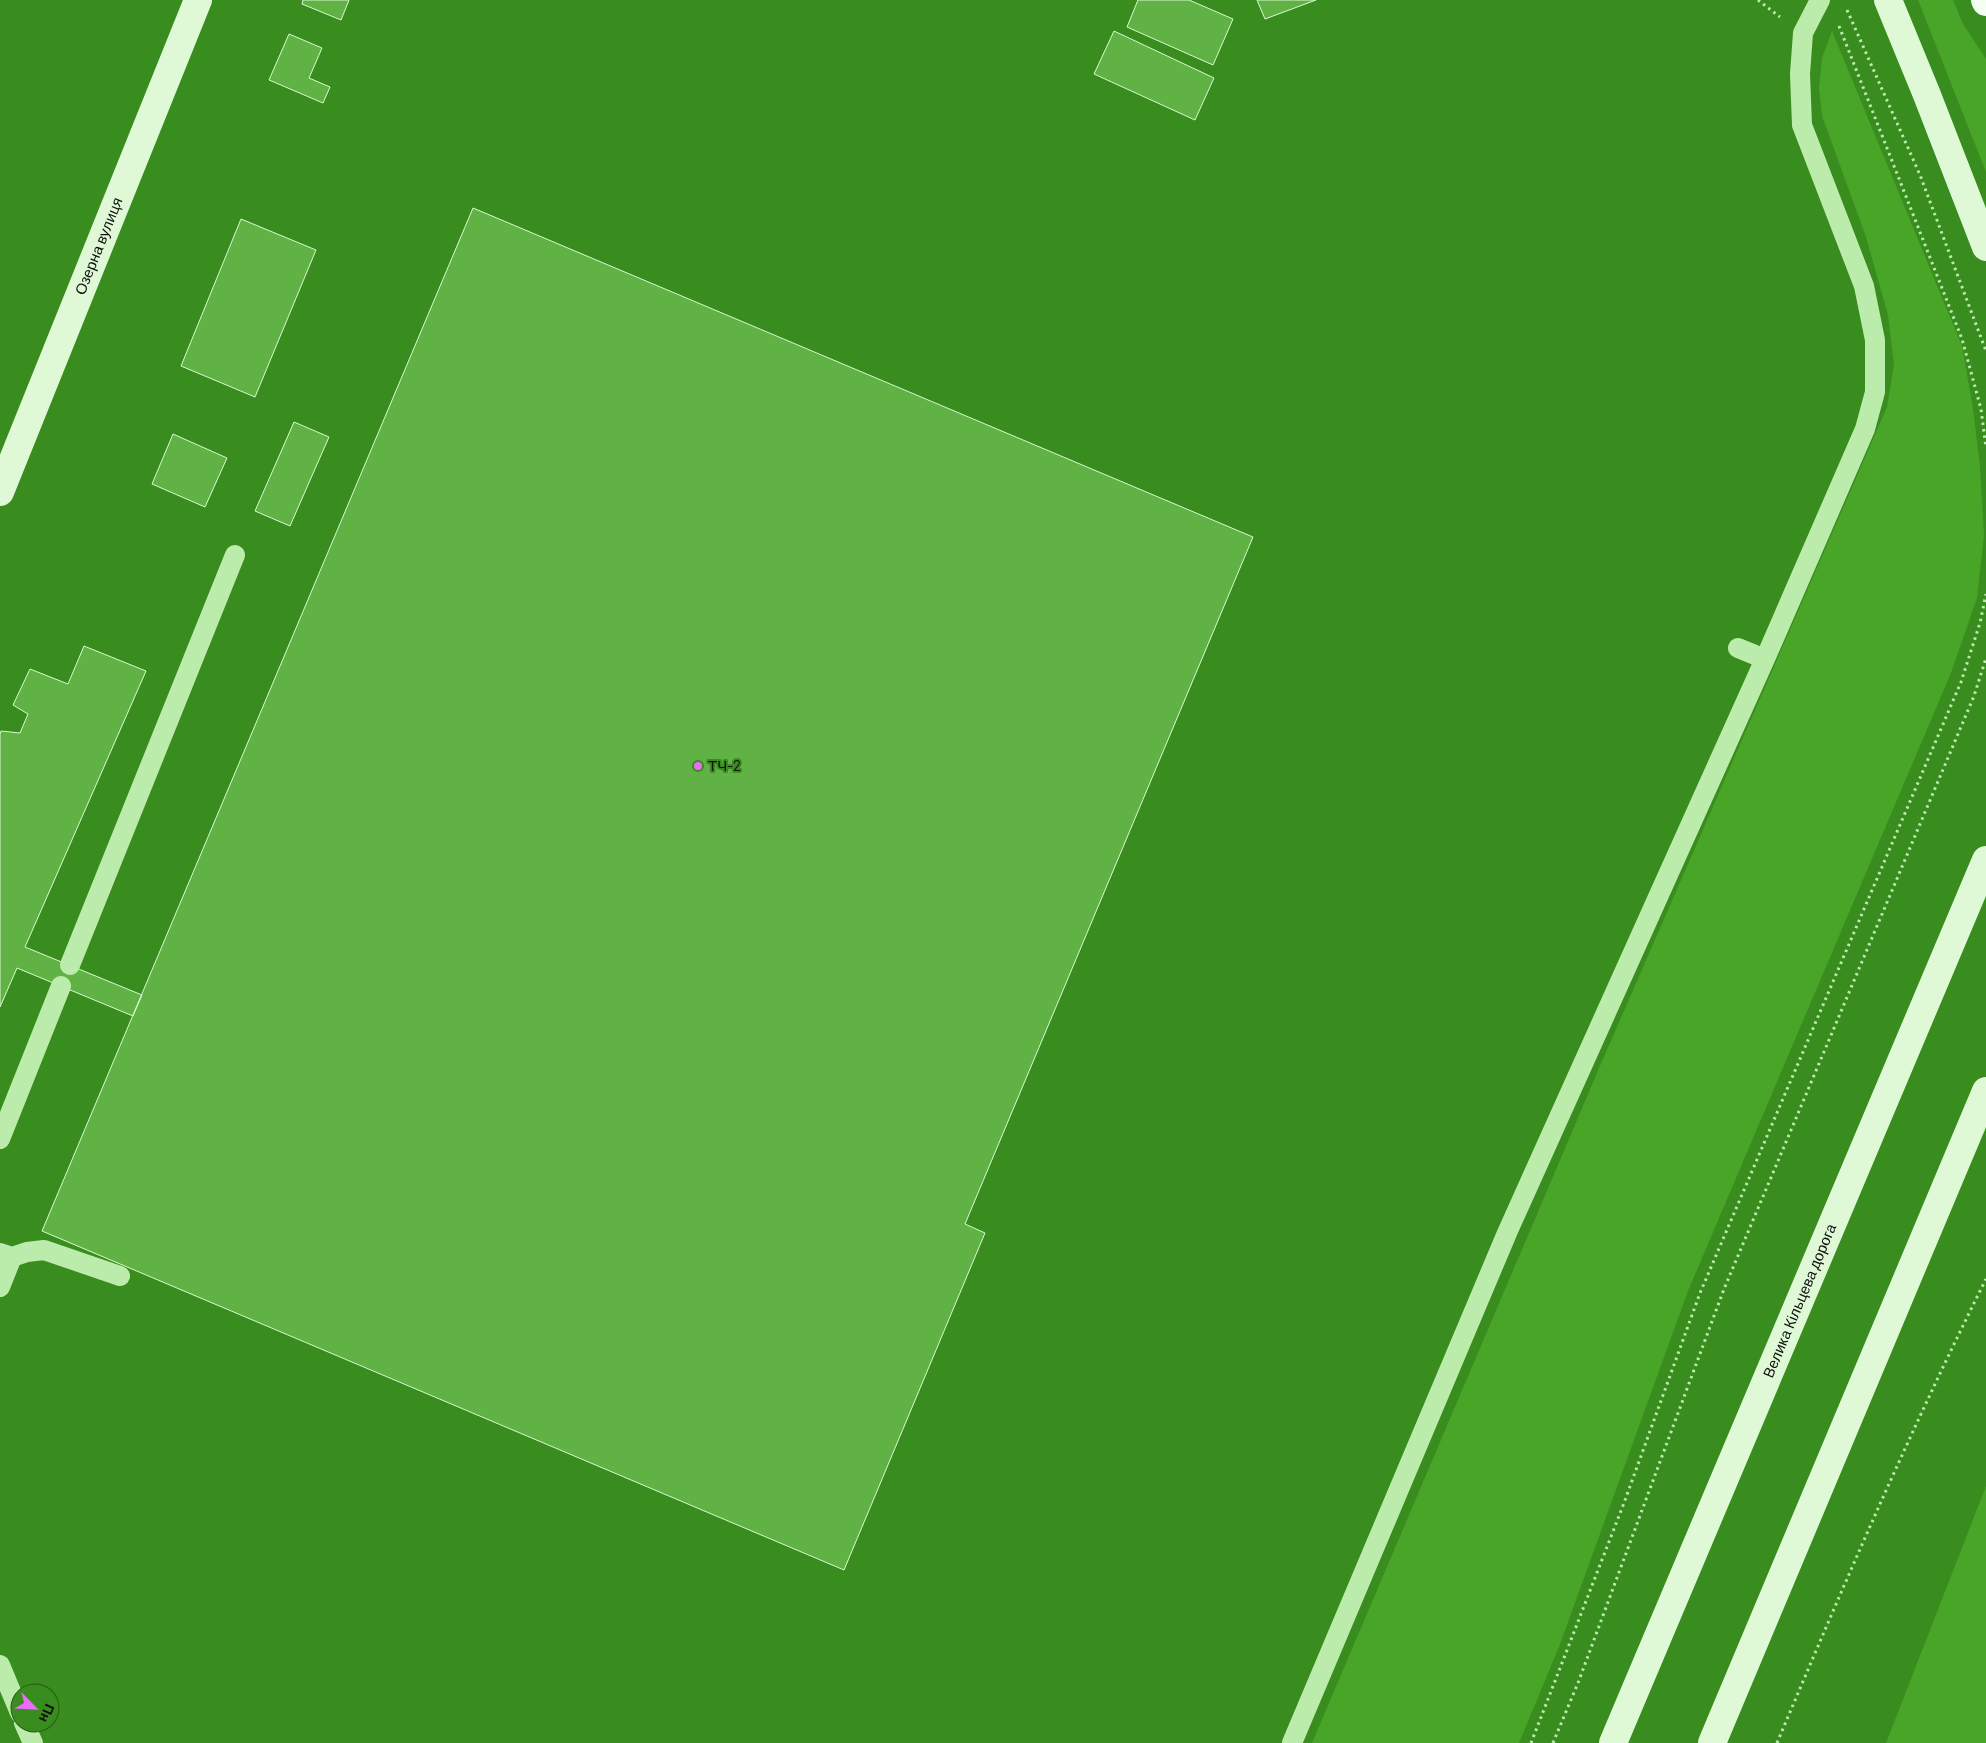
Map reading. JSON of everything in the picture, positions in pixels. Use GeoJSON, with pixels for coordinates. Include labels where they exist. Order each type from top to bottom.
{"type":"FeatureCollection","features":[{"type":"Feature","properties":{"kind":"main road","name":"Озерна вулиця"},"geometry":{"type":"LineString","coordinates":[[0,492],[198,0]]}},
{"type":"Feature","properties":{"kind":"main road"},"geometry":{"type":"LineString","coordinates":[[1888,0],[1986,247]]}},
{"type":"Feature","properties":{"kind":"main road","name":"Велика Кільцева дорога"},"geometry":{"type":"LineString","coordinates":[[1613,1743],[1986,860]]}},
{"type":"Feature","properties":{"kind":"main road"},"geometry":{"type":"LineString","coordinates":[[1712,1743],[1986,1091]]}},
{"type":"Feature","properties":{"kind":"lane"},"geometry":{"type":"LineString","coordinates":[[1292,1743],[1507,1233],[1764,660],[1864,429],[1875,392],[1875,340],[1864,286],[1802,125],[1800,74],[1803,32],[1820,0]]}},
{"type":"Feature","properties":{"kind":"lane"},"geometry":{"type":"LineString","coordinates":[[70,965],[235,555]]}},
{"type":"Feature","properties":{"kind":"lane"},"geometry":{"type":"LineString","coordinates":[[1738,648],[1764,660]]}},
{"type":"Feature","properties":{"kind":"lane"},"geometry":{"type":"LineString","coordinates":[[0,1139],[61,986]]}},
{"type":"Feature","properties":{"kind":"lane"},"geometry":{"type":"LineString","coordinates":[[0,1287],[6,1255],[44,1250],[120,1276]]}},
{"type":"Feature","properties":{"kind":"lane"},"geometry":{"type":"LineString","coordinates":[[0,1665],[10,1689]]}},
{"type":"Feature","properties":{"kind":"path"},"geometry":{"type":"LineString","coordinates":[[1846,9],[1920,175],[1986,351]]}},
{"type":"Feature","properties":{"kind":"path"},"geometry":{"type":"LineString","coordinates":[[1836,18],[1962,339],[1981,409],[1986,448]]}},
{"type":"Feature","properties":{"kind":"path"},"geometry":{"type":"LineString","coordinates":[[1531,1743],[1624,1503],[1700,1293],[1961,682],[1980,623],[1986,594]]}},
{"type":"Feature","properties":{"kind":"path"},"geometry":{"type":"LineString","coordinates":[[1553,1743],[1578,1684],[1724,1288],[1974,696],[1986,658]]}},
{"type":"Feature","properties":{"kind":"path"},"geometry":{"type":"LineString","coordinates":[[1777,1743],[1851,1566],[1937,1376],[1986,1279]]}},
{"type":"Feature","properties":{"kind":"green space"},"geometry":{"type":"Polygon","coordinates":[[[1918,0],[1953,0],[1963,24],[1986,59],[1986,172],[1918,0]]]}},
{"type":"Feature","properties":{"kind":"green space"},"geometry":{"type":"Polygon","coordinates":[[[1832,31],[1962,346],[1973,408],[1980,466],[1984,535],[1977,598],[1951,673],[1688,1291],[1559,1647],[1519,1743],[1312,1743],[1600,1066],[1887,407],[1894,365],[1888,315],[1866,237],[1822,116],[1819,88],[1822,58],[1832,31]]]}},
{"type":"Feature","properties":{"kind":"green space"},"geometry":{"type":"Polygon","coordinates":[[[1986,1486],[1986,1743],[1886,1743],[1986,1486]]]}},
{"type":"Feature","properties":{"kind":"building"},"geometry":{"type":"Polygon","coordinates":[[[303,0],[349,0],[341,20],[302,4],[303,0]]]}},
{"type":"Feature","properties":{"kind":"building"},"geometry":{"type":"Polygon","coordinates":[[[1138,0],[1189,0],[1233,19],[1213,65],[1127,27],[1138,0]]]}},
{"type":"Feature","properties":{"kind":"building"},"geometry":{"type":"Polygon","coordinates":[[[1257,0],[1316,0],[1265,19],[1257,0]]]}},
{"type":"Feature","properties":{"kind":"building"},"geometry":{"type":"Polygon","coordinates":[[[1114,31],[1214,78],[1195,120],[1094,74],[1114,31]]]}},
{"type":"Feature","properties":{"kind":"building"},"geometry":{"type":"Polygon","coordinates":[[[289,34],[322,48],[309,78],[330,87],[323,103],[269,80],[289,34]]]}},
{"type":"Feature","properties":{"kind":"building","name":"ТЧ-2"},"geometry":{"type":"Polygon","coordinates":[[[473,208],[1253,537],[965,1224],[985,1233],[844,1570],[42,1231],[473,208]]]}},
{"type":"Feature","properties":{"kind":"building"},"geometry":{"type":"Polygon","coordinates":[[[241,219],[316,250],[255,397],[181,366],[241,219]]]}},
{"type":"Feature","properties":{"kind":"building"},"geometry":{"type":"Polygon","coordinates":[[[294,422],[329,437],[290,526],[255,511],[294,422]]]}},
{"type":"Feature","properties":{"kind":"building"},"geometry":{"type":"Polygon","coordinates":[[[173,434],[227,458],[205,507],[152,484],[173,434]]]}},
{"type":"Feature","properties":{"kind":"building"},"geometry":{"type":"Polygon","coordinates":[[[84,646],[146,671],[25,947],[142,995],[133,1016],[17,968],[0,1007],[0,734],[1,731],[20,733],[28,714],[13,705],[30,669],[68,684],[84,646]]]}},
{"type":"Feature","properties":{"kind":"place","name":"ТЧ-2"},"geometry":{"type":"Point","coordinates":[698,766]}}]}
